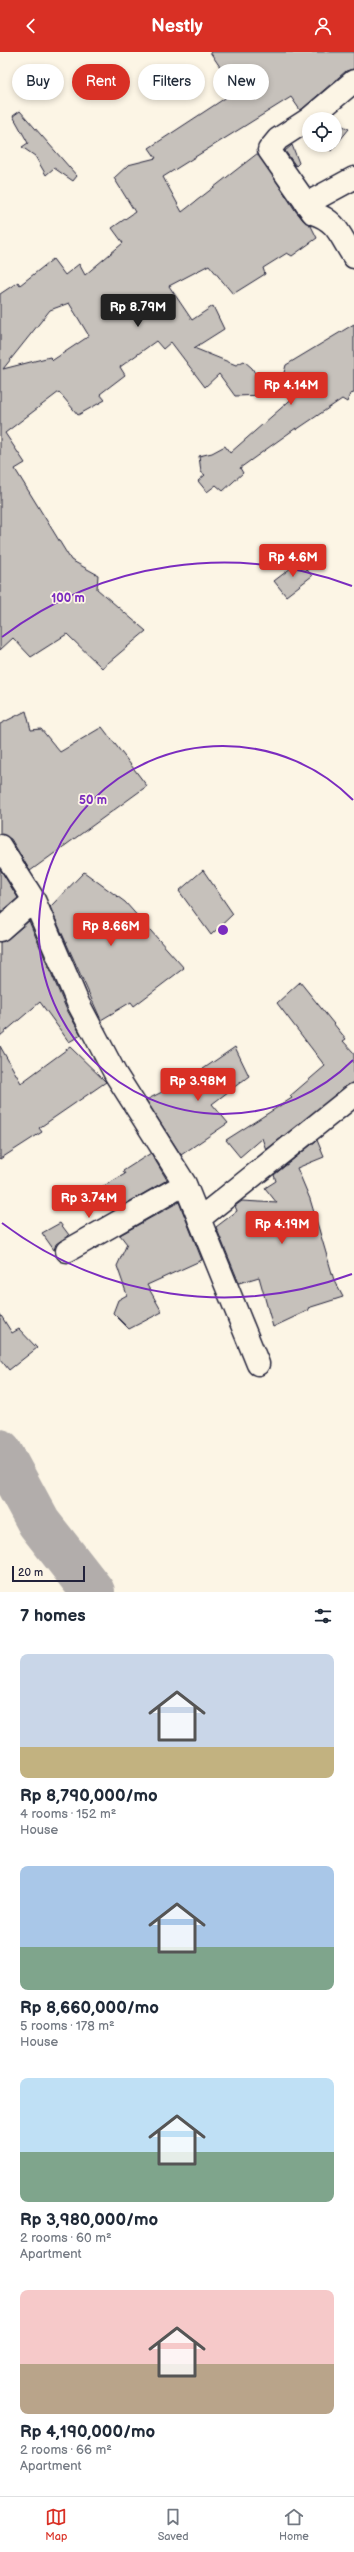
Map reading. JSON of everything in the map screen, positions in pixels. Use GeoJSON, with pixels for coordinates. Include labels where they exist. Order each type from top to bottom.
{"type":"FeatureCollection","features":[{"type":"Feature","properties":{"kind":"street"},"geometry":{"type":"LineString","coordinates":[[317,112],[354,81]]}},
{"type":"Feature","properties":{"kind":"street"},"geometry":{"type":"LineString","coordinates":[[302,124],[278,139],[269,150],[313,213],[323,216],[337,227],[341,238],[354,257]]}},
{"type":"Feature","properties":{"kind":"street"},"geometry":{"type":"LineString","coordinates":[[306,204],[354,178]]}},
{"type":"Feature","properties":{"kind":"street"},"geometry":{"type":"LineString","coordinates":[[0,846],[34,900],[69,983],[116,1075],[185,1184],[258,1364]]}},
{"type":"Feature","properties":{"kind":"street"},"geometry":{"type":"LineString","coordinates":[[0,930],[34,900]]}},
{"type":"Feature","properties":{"kind":"street"},"geometry":{"type":"LineString","coordinates":[[199,1219],[354,1095]]}},
{"type":"Feature","properties":{"kind":"street"},"geometry":{"type":"LineString","coordinates":[[67,1251],[185,1184]]}},
{"type":"Feature","properties":{"kind":"building"},"geometry":{"type":"Polygon","coordinates":[[[210,52],[354,52],[354,69],[346,71],[302,109],[300,110],[291,97],[163,177],[182,212],[258,153],[295,210],[303,220],[311,226],[317,238],[292,256],[287,253],[263,268],[265,274],[233,294],[209,265],[169,286],[192,320],[213,306],[224,329],[194,348],[236,365],[244,361],[252,368],[268,395],[235,396],[219,374],[205,387],[171,342],[163,349],[156,341],[120,367],[125,375],[100,394],[105,400],[78,415],[59,392],[5,433],[25,463],[15,469],[71,560],[98,575],[97,589],[146,631],[102,668],[67,634],[31,657],[13,638],[0,650],[0,294],[18,282],[20,285],[53,259],[65,275],[79,264],[85,275],[123,243],[112,228],[135,212],[114,178],[128,165],[156,158],[149,148],[222,100],[269,100],[269,64],[218,64],[210,52]],[[69,303],[50,310],[3,369],[50,357],[53,360],[89,336],[69,303]]]}},
{"type":"Feature","properties":{"kind":"building"},"geometry":{"type":"Polygon","coordinates":[[[20,111],[77,176],[73,181],[54,168],[46,175],[35,156],[22,147],[28,143],[13,116],[20,111]]]}},
{"type":"Feature","properties":{"kind":"building"},"geometry":{"type":"Polygon","coordinates":[[[342,126],[349,129],[342,138],[342,126]]]}},
{"type":"Feature","properties":{"kind":"building"},"geometry":{"type":"Polygon","coordinates":[[[292,145],[299,163],[296,166],[285,151],[292,145]]]}},
{"type":"Feature","properties":{"kind":"building"},"geometry":{"type":"Polygon","coordinates":[[[354,324],[354,393],[350,394],[347,402],[342,399],[296,430],[296,428],[240,468],[243,473],[223,491],[216,485],[207,492],[198,481],[205,475],[201,472],[199,456],[212,453],[225,446],[230,453],[296,395],[278,395],[286,365],[354,324]]]}},
{"type":"Feature","properties":{"kind":"building"},"geometry":{"type":"Polygon","coordinates":[[[300,561],[312,576],[286,596],[274,581],[300,561]]]}},
{"type":"Feature","properties":{"kind":"building"},"geometry":{"type":"Polygon","coordinates":[[[26,711],[31,730],[41,729],[60,752],[102,727],[147,786],[30,871],[11,839],[0,834],[0,724],[26,711]]]}},
{"type":"Feature","properties":{"kind":"building"},"geometry":{"type":"Polygon","coordinates":[[[0,869],[18,898],[0,913],[0,869]]]}},
{"type":"Feature","properties":{"kind":"building"},"geometry":{"type":"Polygon","coordinates":[[[203,870],[233,914],[211,935],[179,891],[203,870]]]}},
{"type":"Feature","properties":{"kind":"building"},"geometry":{"type":"Polygon","coordinates":[[[84,872],[125,902],[184,968],[134,1006],[131,1002],[101,1020],[50,907],[84,872]]]}},
{"type":"Feature","properties":{"kind":"building"},"geometry":{"type":"Polygon","coordinates":[[[29,921],[66,1008],[81,1035],[69,1042],[40,1002],[0,1036],[0,942],[8,939],[29,921]]]}},
{"type":"Feature","properties":{"kind":"building"},"geometry":{"type":"Polygon","coordinates":[[[300,982],[346,1039],[343,1041],[354,1053],[354,1081],[266,1150],[262,1138],[240,1157],[226,1140],[292,1098],[290,1096],[325,1066],[277,1003],[300,982]]]}},
{"type":"Feature","properties":{"kind":"building"},"geometry":{"type":"Polygon","coordinates":[[[0,1046],[21,1083],[70,1047],[106,1082],[39,1128],[42,1132],[0,1159],[0,1046]]]}},
{"type":"Feature","properties":{"kind":"building"},"geometry":{"type":"Polygon","coordinates":[[[235,1047],[249,1076],[212,1104],[228,1123],[181,1155],[146,1100],[190,1078],[235,1047]]]}},
{"type":"Feature","properties":{"kind":"building"},"geometry":{"type":"Polygon","coordinates":[[[317,1140],[324,1157],[297,1168],[310,1199],[334,1280],[343,1297],[308,1308],[309,1310],[273,1327],[259,1277],[239,1283],[216,1227],[237,1211],[235,1206],[242,1201],[277,1203],[265,1188],[276,1181],[274,1175],[317,1140]]]}},
{"type":"Feature","properties":{"kind":"building"},"geometry":{"type":"Polygon","coordinates":[[[151,1153],[167,1180],[113,1211],[102,1187],[125,1174],[123,1171],[151,1153]]]}},
{"type":"Feature","properties":{"kind":"building"},"geometry":{"type":"Polygon","coordinates":[[[179,1202],[202,1260],[147,1285],[162,1312],[129,1329],[113,1313],[118,1300],[127,1295],[117,1266],[127,1244],[120,1235],[179,1202]]]}},
{"type":"Feature","properties":{"kind":"building"},"geometry":{"type":"Polygon","coordinates":[[[60,1223],[69,1235],[56,1244],[54,1250],[42,1233],[60,1223]]]}},
{"type":"Feature","properties":{"kind":"building"},"geometry":{"type":"Polygon","coordinates":[[[0,1314],[12,1333],[19,1329],[37,1348],[9,1370],[0,1359],[0,1314]]]}},
{"type":"Feature","properties":{"kind":"waterway"},"geometry":{"type":"LineString","coordinates":[[0,1451],[39,1523],[93,1592]]}}]}
